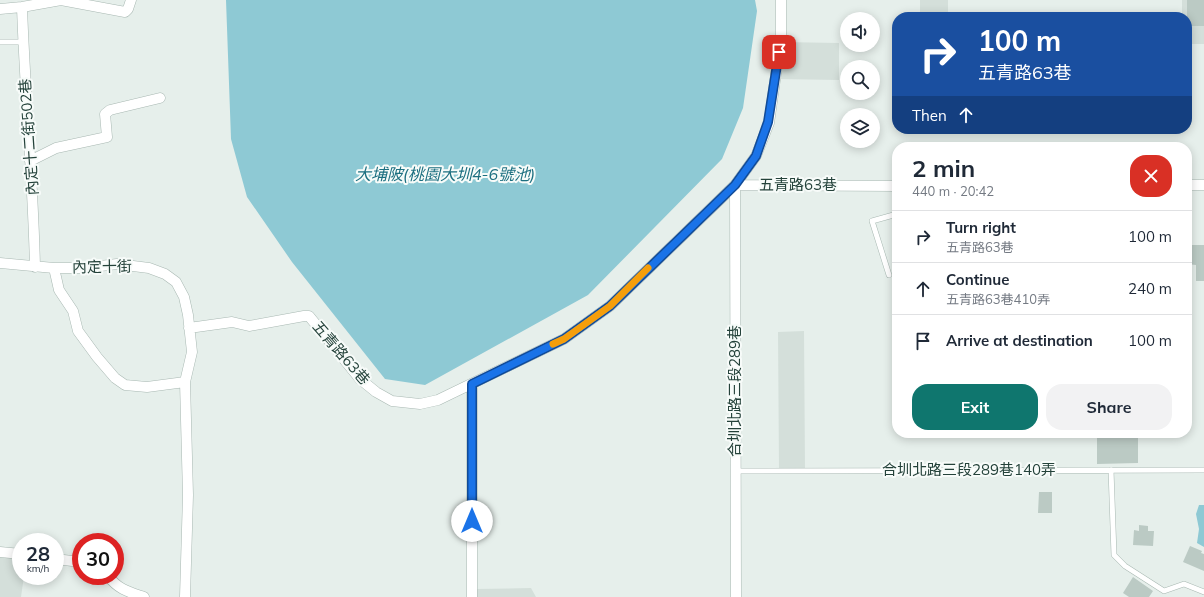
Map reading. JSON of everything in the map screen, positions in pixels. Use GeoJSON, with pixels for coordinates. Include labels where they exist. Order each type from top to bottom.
{"type":"FeatureCollection","features":[{"type":"Feature","properties":{"kind":"street"},"geometry":{"type":"LineString","coordinates":[[0,9],[22,7],[61,0],[125,12],[128,9],[131,0]]}},
{"type":"Feature","properties":{"kind":"street"},"geometry":{"type":"LineString","coordinates":[[735,185],[756,156],[768,122],[781,38],[780,0]]}},
{"type":"Feature","properties":{"kind":"street","name":"內定十二街502巷"},"geometry":{"type":"LineString","coordinates":[[22,7],[35,267]]}},
{"type":"Feature","properties":{"kind":"street"},"geometry":{"type":"LineString","coordinates":[[30,161],[56,148],[107,137],[105,114],[110,110],[160,98]]}},
{"type":"Feature","properties":{"kind":"street","name":"五青路63巷"},"geometry":{"type":"LineString","coordinates":[[189,328],[232,322],[249,326],[309,316],[360,379],[376,392],[392,401],[420,404],[438,400],[564,339],[610,306],[735,185],[892,186]]}},
{"type":"Feature","properties":{"kind":"street","name":"合圳北路三段289巷"},"geometry":{"type":"LineString","coordinates":[[735,185],[736,597]]}},
{"type":"Feature","properties":{"kind":"street"},"geometry":{"type":"LineString","coordinates":[[1192,185],[1204,185]]}},
{"type":"Feature","properties":{"kind":"street","name":"內定十街"},"geometry":{"type":"LineString","coordinates":[[0,262],[54,268],[84,268],[117,264],[149,268],[165,274],[176,282],[184,297],[188,315],[192,352],[185,382],[188,495],[185,597]]}},
{"type":"Feature","properties":{"kind":"street"},"geometry":{"type":"LineString","coordinates":[[54,268],[59,290],[73,311],[78,331],[97,358],[115,378],[125,385],[148,387],[185,382]]}},
{"type":"Feature","properties":{"kind":"street"},"geometry":{"type":"LineString","coordinates":[[472,384],[472,597]]}},
{"type":"Feature","properties":{"kind":"street"},"geometry":{"type":"LineString","coordinates":[[0,552],[12,553]]}},
{"type":"Feature","properties":{"kind":"street"},"geometry":{"type":"LineString","coordinates":[[116,585],[121,589],[144,597]]}},
{"type":"Feature","properties":{"kind":"lane"},"geometry":{"type":"LineString","coordinates":[[0,42],[23,42]]}},
{"type":"Feature","properties":{"kind":"lane"},"geometry":{"type":"LineString","coordinates":[[889,276],[872,221],[892,215]]}},
{"type":"Feature","properties":{"kind":"lane"},"geometry":{"type":"LineString","coordinates":[[1111,470],[1114,555],[1125,566],[1164,591],[1184,584],[1204,592]]}},
{"type":"Feature","properties":{"kind":"lane","name":"合圳北路三段289巷140弄"},"geometry":{"type":"LineString","coordinates":[[735,471],[1204,470]]}},
{"type":"Feature","properties":{"kind":"shaded area"},"geometry":{"type":"Polygon","coordinates":[[[920,0],[948,0],[948,12],[920,12],[920,0]]]}},
{"type":"Feature","properties":{"kind":"shaded area"},"geometry":{"type":"Polygon","coordinates":[[[1182,0],[1204,0],[1204,44],[1192,44],[1192,12],[1182,12],[1182,0]]]}},
{"type":"Feature","properties":{"kind":"shaded area"},"geometry":{"type":"Polygon","coordinates":[[[781,42],[839,43],[839,80],[776,79],[781,42]]]}},
{"type":"Feature","properties":{"kind":"shaded area"},"geometry":{"type":"Polygon","coordinates":[[[804,331],[805,469],[779,469],[778,332],[804,331]]]}},
{"type":"Feature","properties":{"kind":"shaded area"},"geometry":{"type":"Polygon","coordinates":[[[0,554],[12,555],[12,585],[23,585],[21,597],[0,597],[0,554]]]}},
{"type":"Feature","properties":{"kind":"shaded area"},"geometry":{"type":"Polygon","coordinates":[[[531,588],[536,597],[475,597],[475,589],[531,588]]]}},
{"type":"Feature","properties":{"kind":"water","name":"大埔陂(桃園大圳4-6號池)"},"geometry":{"type":"Polygon","coordinates":[[[226,0],[755,0],[757,11],[743,108],[722,159],[588,295],[425,385],[385,379],[292,262],[247,197],[231,139],[226,0]]]}},
{"type":"Feature","properties":{"kind":"water"},"geometry":{"type":"Polygon","coordinates":[[[1199,505],[1204,505],[1204,547],[1197,543],[1199,529],[1196,514],[1199,505]]]}},
{"type":"Feature","properties":{"kind":"building"},"geometry":{"type":"Polygon","coordinates":[[[1187,0],[1204,0],[1204,26],[1192,26],[1192,12],[1187,12],[1187,0]]]}},
{"type":"Feature","properties":{"kind":"building"},"geometry":{"type":"Polygon","coordinates":[[[1192,245],[1204,245],[1204,281],[1196,281],[1196,265],[1192,265],[1192,245]]]}},
{"type":"Feature","properties":{"kind":"building"},"geometry":{"type":"Polygon","coordinates":[[[1097,438],[1138,438],[1138,463],[1097,464],[1097,438]]]}},
{"type":"Feature","properties":{"kind":"building"},"geometry":{"type":"Polygon","coordinates":[[[1039,492],[1052,492],[1052,513],[1038,513],[1039,492]]]}},
{"type":"Feature","properties":{"kind":"building"},"geometry":{"type":"Polygon","coordinates":[[[1139,525],[1148,526],[1148,531],[1154,531],[1153,546],[1133,545],[1134,530],[1139,531],[1139,525]]]}},
{"type":"Feature","properties":{"kind":"building"},"geometry":{"type":"Polygon","coordinates":[[[1190,546],[1202,551],[1201,553],[1204,554],[1204,571],[1183,562],[1190,546]]]}},
{"type":"Feature","properties":{"kind":"building"},"geometry":{"type":"Polygon","coordinates":[[[1133,577],[1153,591],[1149,597],[1129,597],[1123,593],[1133,577]]]}},
{"type":"Feature","properties":{"kind":"slow traffic"},"geometry":{"type":"LineString","coordinates":[[553,344],[564,339],[610,306],[648,268]]}},
{"type":"Feature","properties":{"kind":"route"},"geometry":{"type":"LineString","coordinates":[[472,521],[472,384],[564,339],[610,306],[735,185],[756,156],[768,122],[779,52]]}}]}
